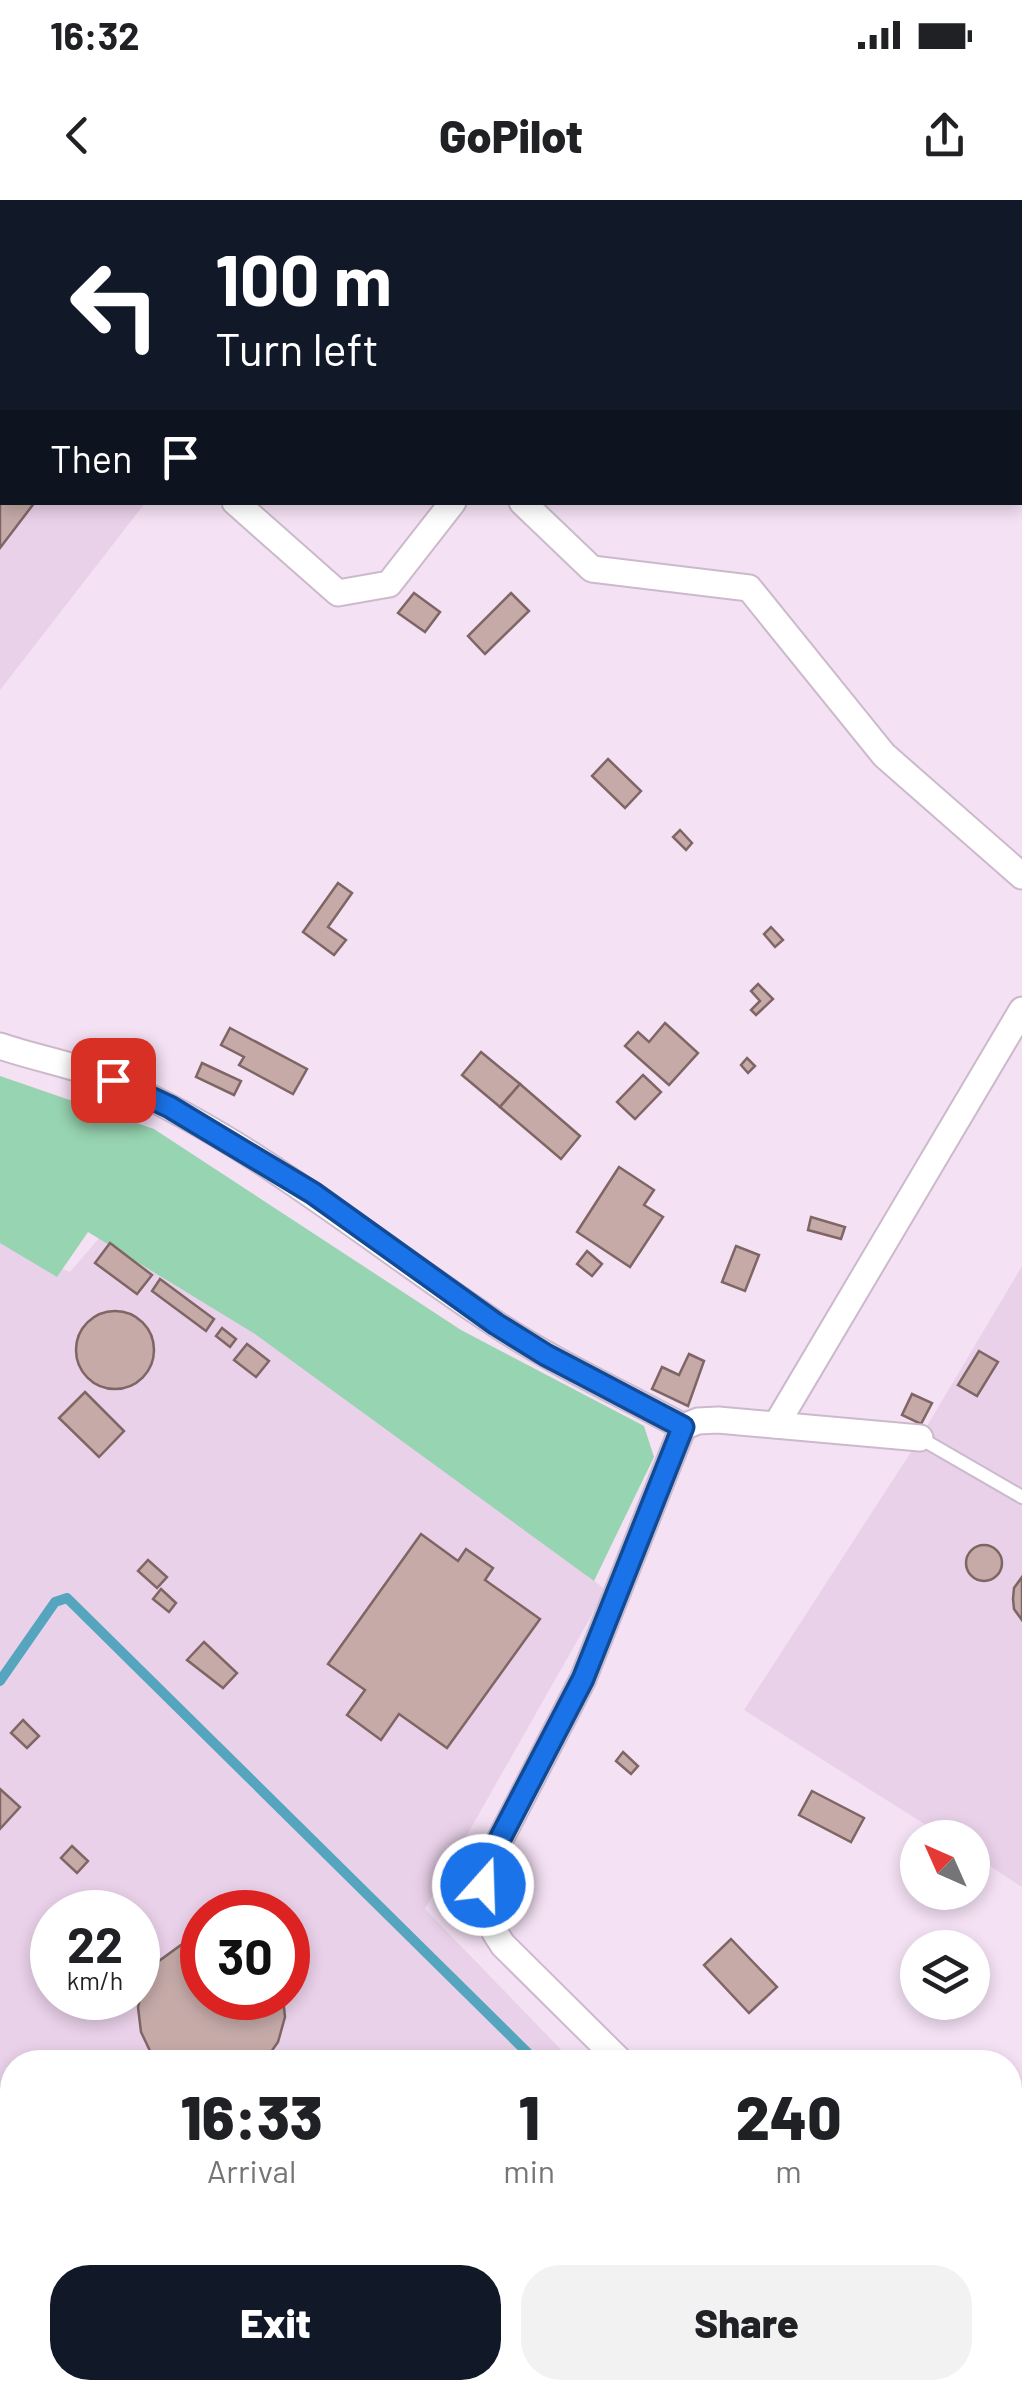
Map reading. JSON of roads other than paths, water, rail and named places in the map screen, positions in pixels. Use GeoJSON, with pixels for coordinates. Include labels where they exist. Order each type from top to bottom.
{"type":"FeatureCollection","features":[{"type":"Feature","properties":{"kind":"street"},"geometry":{"type":"LineString","coordinates":[[238,505],[338,593],[389,584],[451,505]]}},
{"type":"Feature","properties":{"kind":"street"},"geometry":{"type":"LineString","coordinates":[[525,505],[592,570],[749,588],[884,755],[1022,876]]}},
{"type":"Feature","properties":{"kind":"street"},"geometry":{"type":"LineString","coordinates":[[776,1425],[1022,1010]]}},
{"type":"Feature","properties":{"kind":"street"},"geometry":{"type":"LineString","coordinates":[[0,1046],[113,1080],[170,1107],[313,1193],[496,1324],[546,1355],[683,1427]]}},
{"type":"Feature","properties":{"kind":"street"},"geometry":{"type":"LineString","coordinates":[[609,2050],[503,1945],[484,1910],[483,1885],[490,1858],[583,1679],[683,1427],[718,1420],[920,1438]]}},
{"type":"Feature","properties":{"kind":"lane"},"geometry":{"type":"LineString","coordinates":[[920,1438],[1022,1497]]}},
{"type":"Feature","properties":{"kind":"waterway"},"geometry":{"type":"LineString","coordinates":[[0,1681],[55,1602],[67,1598],[525,2050]]}}]}
